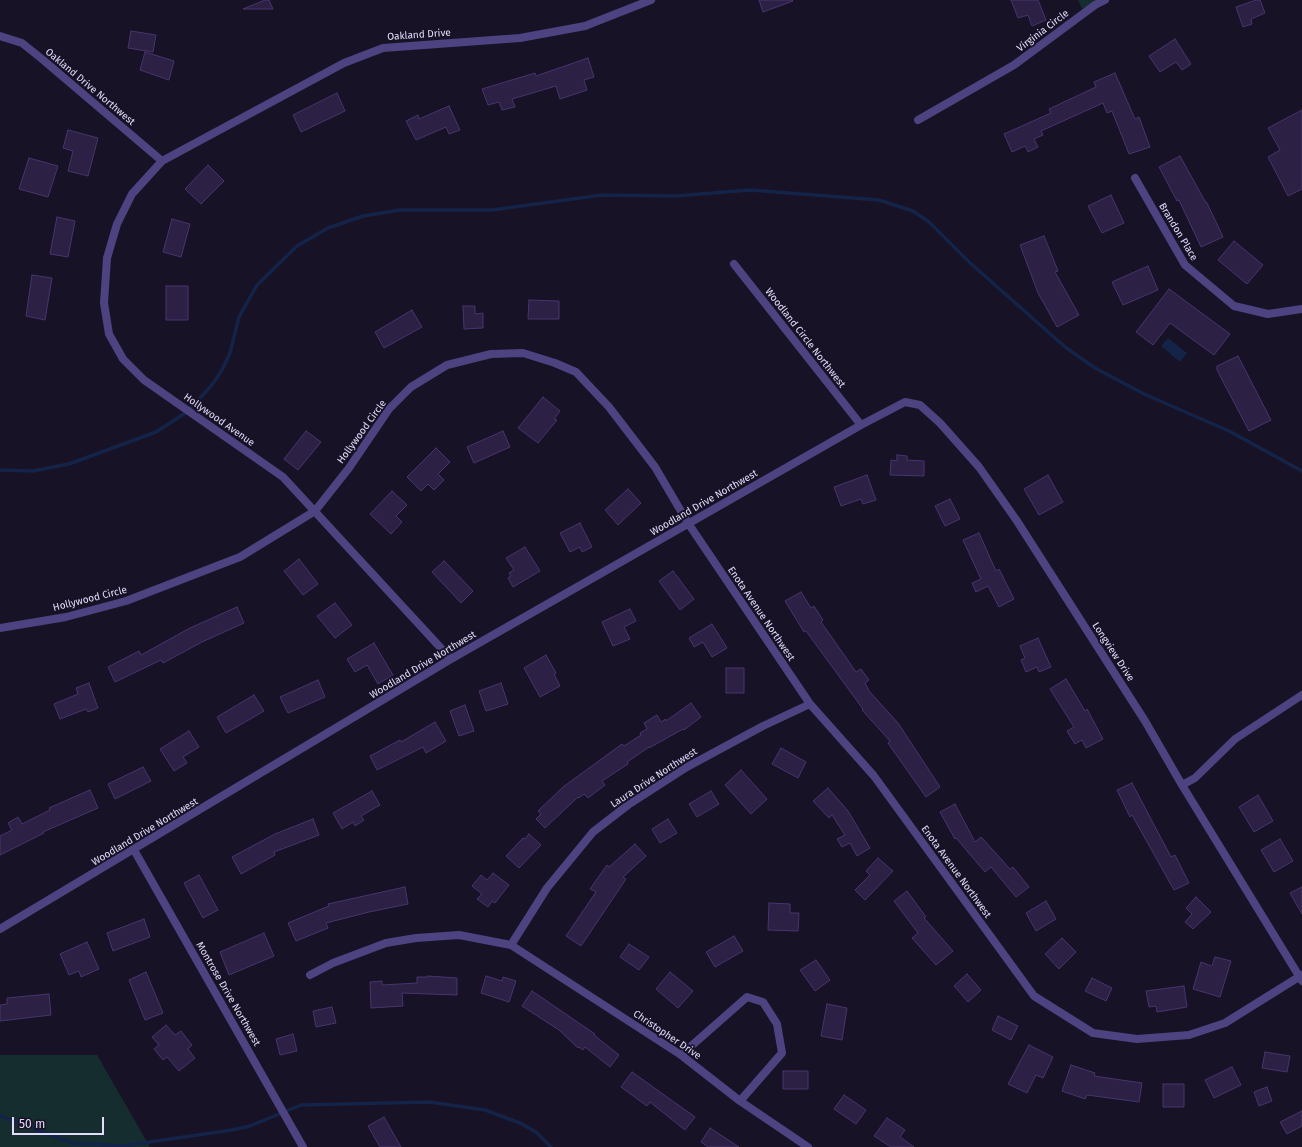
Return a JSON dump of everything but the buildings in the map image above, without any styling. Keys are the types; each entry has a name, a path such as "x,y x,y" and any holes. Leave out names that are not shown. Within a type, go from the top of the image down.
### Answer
{"street":[{"name":"Oakland Drive","path":"162,161 344,63 383,48 520,38 585,26 651,0"},
{"name":"Virginia Circle","path":"918,120 1014,65 1093,2 1105,0"},
{"name":"Oakland Drive Northwest","path":"0,36 22,43 162,161"},
{"name":"Hollywood Avenue","path":"162,161 132,194 117,224 107,258 104,303 110,334 123,359 144,380 284,477 452,659"},
{"name":"Brandon Place","path":"1135,178 1185,266 1234,306 1268,314 1302,309"},
{"name":"Woodland Circle Northwest","path":"734,264 861,425"},
{"name":"Hollywood Circle","path":"0,628 66,616 126,601 240,557 315,511 349,468 389,409 412,387 447,365 492,354 523,353 555,362 576,372 609,407 655,467 688,523"},
{"name":"Longview Drive","path":"861,425 905,402 920,405 940,423 979,467 1017,521 1145,721 1182,785 1301,978"},
{"name":"Woodland Drive Northwest","path":"0,929 452,659 861,425"},
{"name":"Enota Avenue Northwest","path":"688,523 810,704 874,776 1034,996 1093,1033 1137,1039 1189,1035 1225,1023 1301,978"},
{"path":"1182,785 1195,778 1235,739 1302,695"},
{"name":"Laura Drive Northwest","path":"511,945 547,888 594,832 628,805 687,767 763,726 810,704"},
{"name":"Montrose Drive Northwest","path":"134,850 303,1147"},
{"path":"310,975 333,963 386,943 416,938 459,935 511,945"},
{"name":"Christopher Drive","path":"511,945 681,1055 740,1101 808,1147"},
{"path":"681,1055 747,997 763,1002 777,1024 782,1053 740,1101"}],"green space":[{"path":"1078,0 1102,0 1082,9"},
{"path":"0,1055 97,1055 150,1147 0,1147"}],"water":[{"path":"1168,338 1187,353 1180,362 1161,346"}],"waterway":[{"path":"0,470 33,471 69,464 156,432 187,412 212,385 222,370 230,353 239,317 257,285 297,246 328,228 363,216 400,210 492,210 602,195 676,196 750,190 879,200 913,211 929,222 968,261 1065,347 1095,368 1144,394 1229,431 1302,471"},
{"path":"0,1116 72,1143 122,1146 250,1126 301,1105 430,1102 485,1110 520,1123 536,1132 551,1147"}]}
